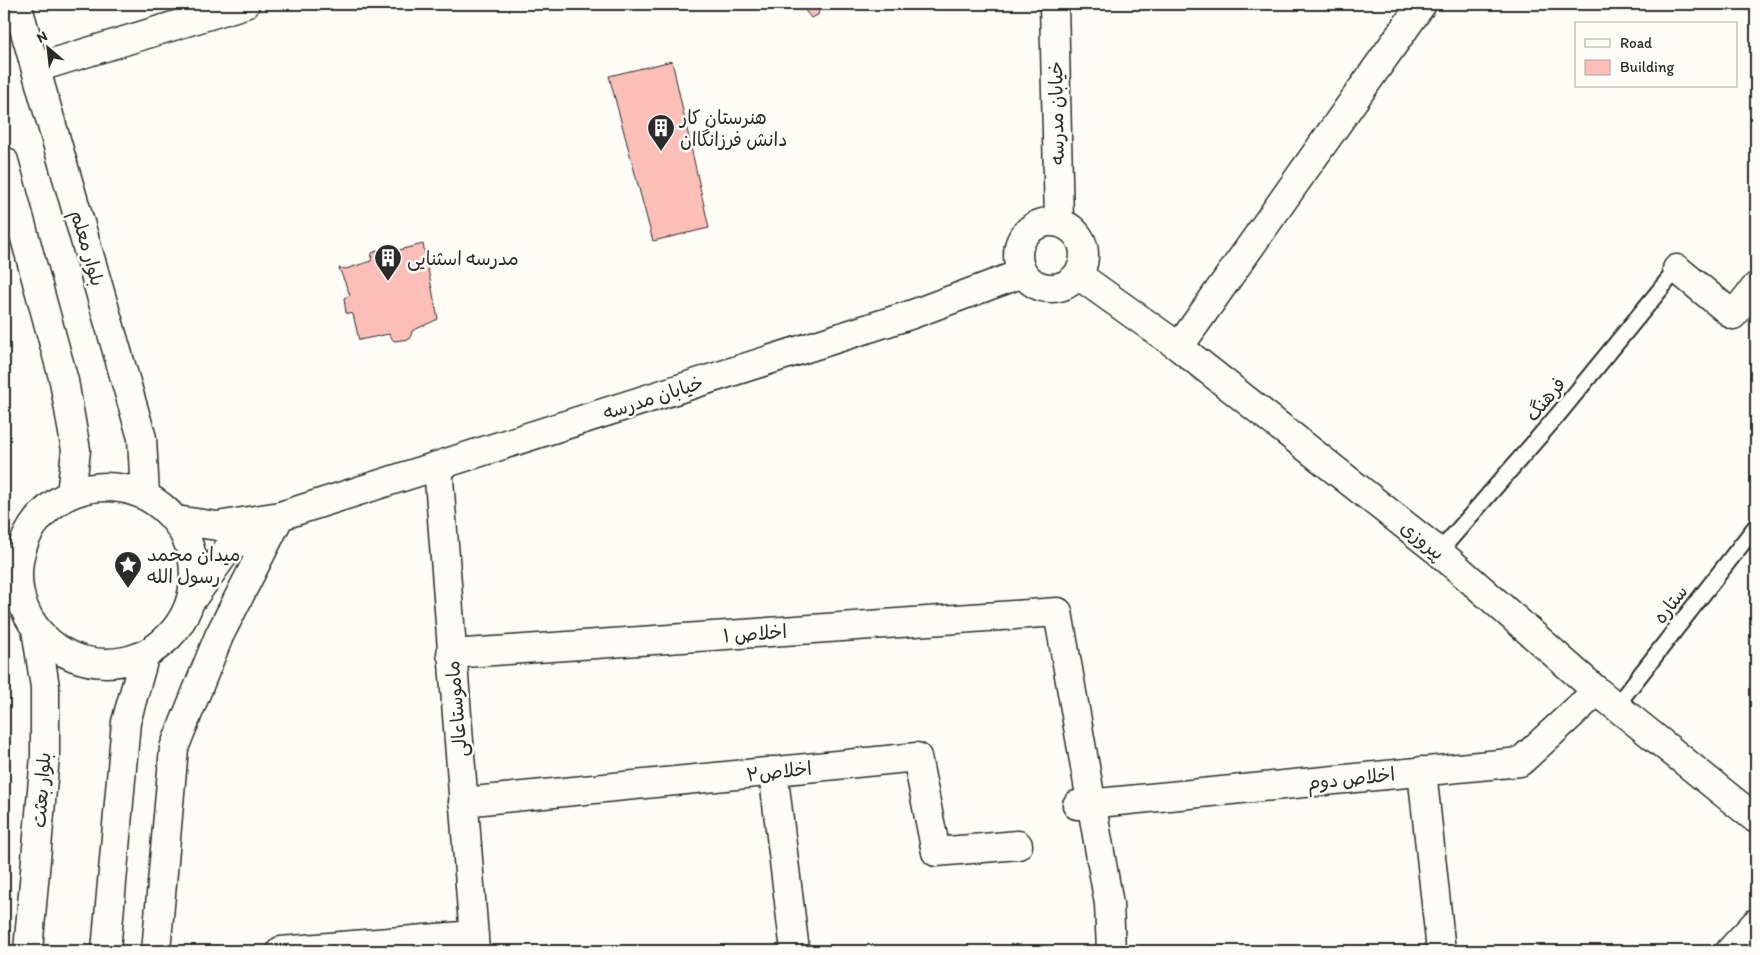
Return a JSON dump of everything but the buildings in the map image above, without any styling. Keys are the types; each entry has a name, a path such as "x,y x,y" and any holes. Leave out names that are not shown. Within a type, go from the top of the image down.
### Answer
{"street":[{"name":"بلوار معلم","path":"18,4 142,438 145,495"},
{"path":"36,68 245,4"},
{"name":"خیابان مدرسه","path":"1054,4 1059,222"},
{"path":"1179,347 1422,4"},
{"path":"4,161 64,381 76,450 71,494"},
{"path":"1047,221 1059,222 1069,226 1083,244 1085,254 1083,265 1078,275 1070,283 1061,287 1039,287 1023,273 1018,263 1020,241 1036,225 1047,221"},
{"path":"1676,269 1733,315 1756,287"},
{"name":"خیابان مدرسه","path":"280,516 910,315 1023,273"},
{"name":"پیروزی","path":"1078,275 1179,347 1440,552 1607,699 1756,819"},
{"name":"ماموستاعالی","path":"438,466 474,943"},
{"path":"191,600 194,572 190,545 176,520 162,506 145,495 121,488 95,487 71,494 48,509 30,529 11,580 36,629 58,649 86,661 116,663 145,654 165,640 181,622 191,600 228,549 280,516"},
{"path":"176,520 217,526 280,516"},
{"path":"156,951 174,748 220,636 280,516"},
{"name":"اخلاص ۱","path":"451,654 1058,612 1084,804"},
{"name":"بلوار بعثت","path":"28,951 44,756 45,687 36,629"},
{"path":"106,951 126,722 145,654"},
{"name":"اخلاص دوم","path":"1084,804 1520,762 1607,699"},
{"name":"اخلاص۲","path":"463,802 917,757 936,852 1018,845"},
{"path":"773,771 795,951"},
{"path":"1422,771 1441,951"},
{"path":"1084,804 1109,904 1111,951"},
{"path":"1730,951 1756,923"},
{"path":"281,951 474,943"}],"lane":[{"name":"فرهنگ","path":"1440,552 1557,416 1676,269"},
{"name":"ستاره","path":"1607,699 1756,526"}],"place":[{"name":"هنرستان کار دانش فرزانگاان","path":"661,152"},
{"name":"مدرسه اسثنایی","path":"388,282"},
{"name":"میدان محمد رسول الله","path":"128,589"}]}
